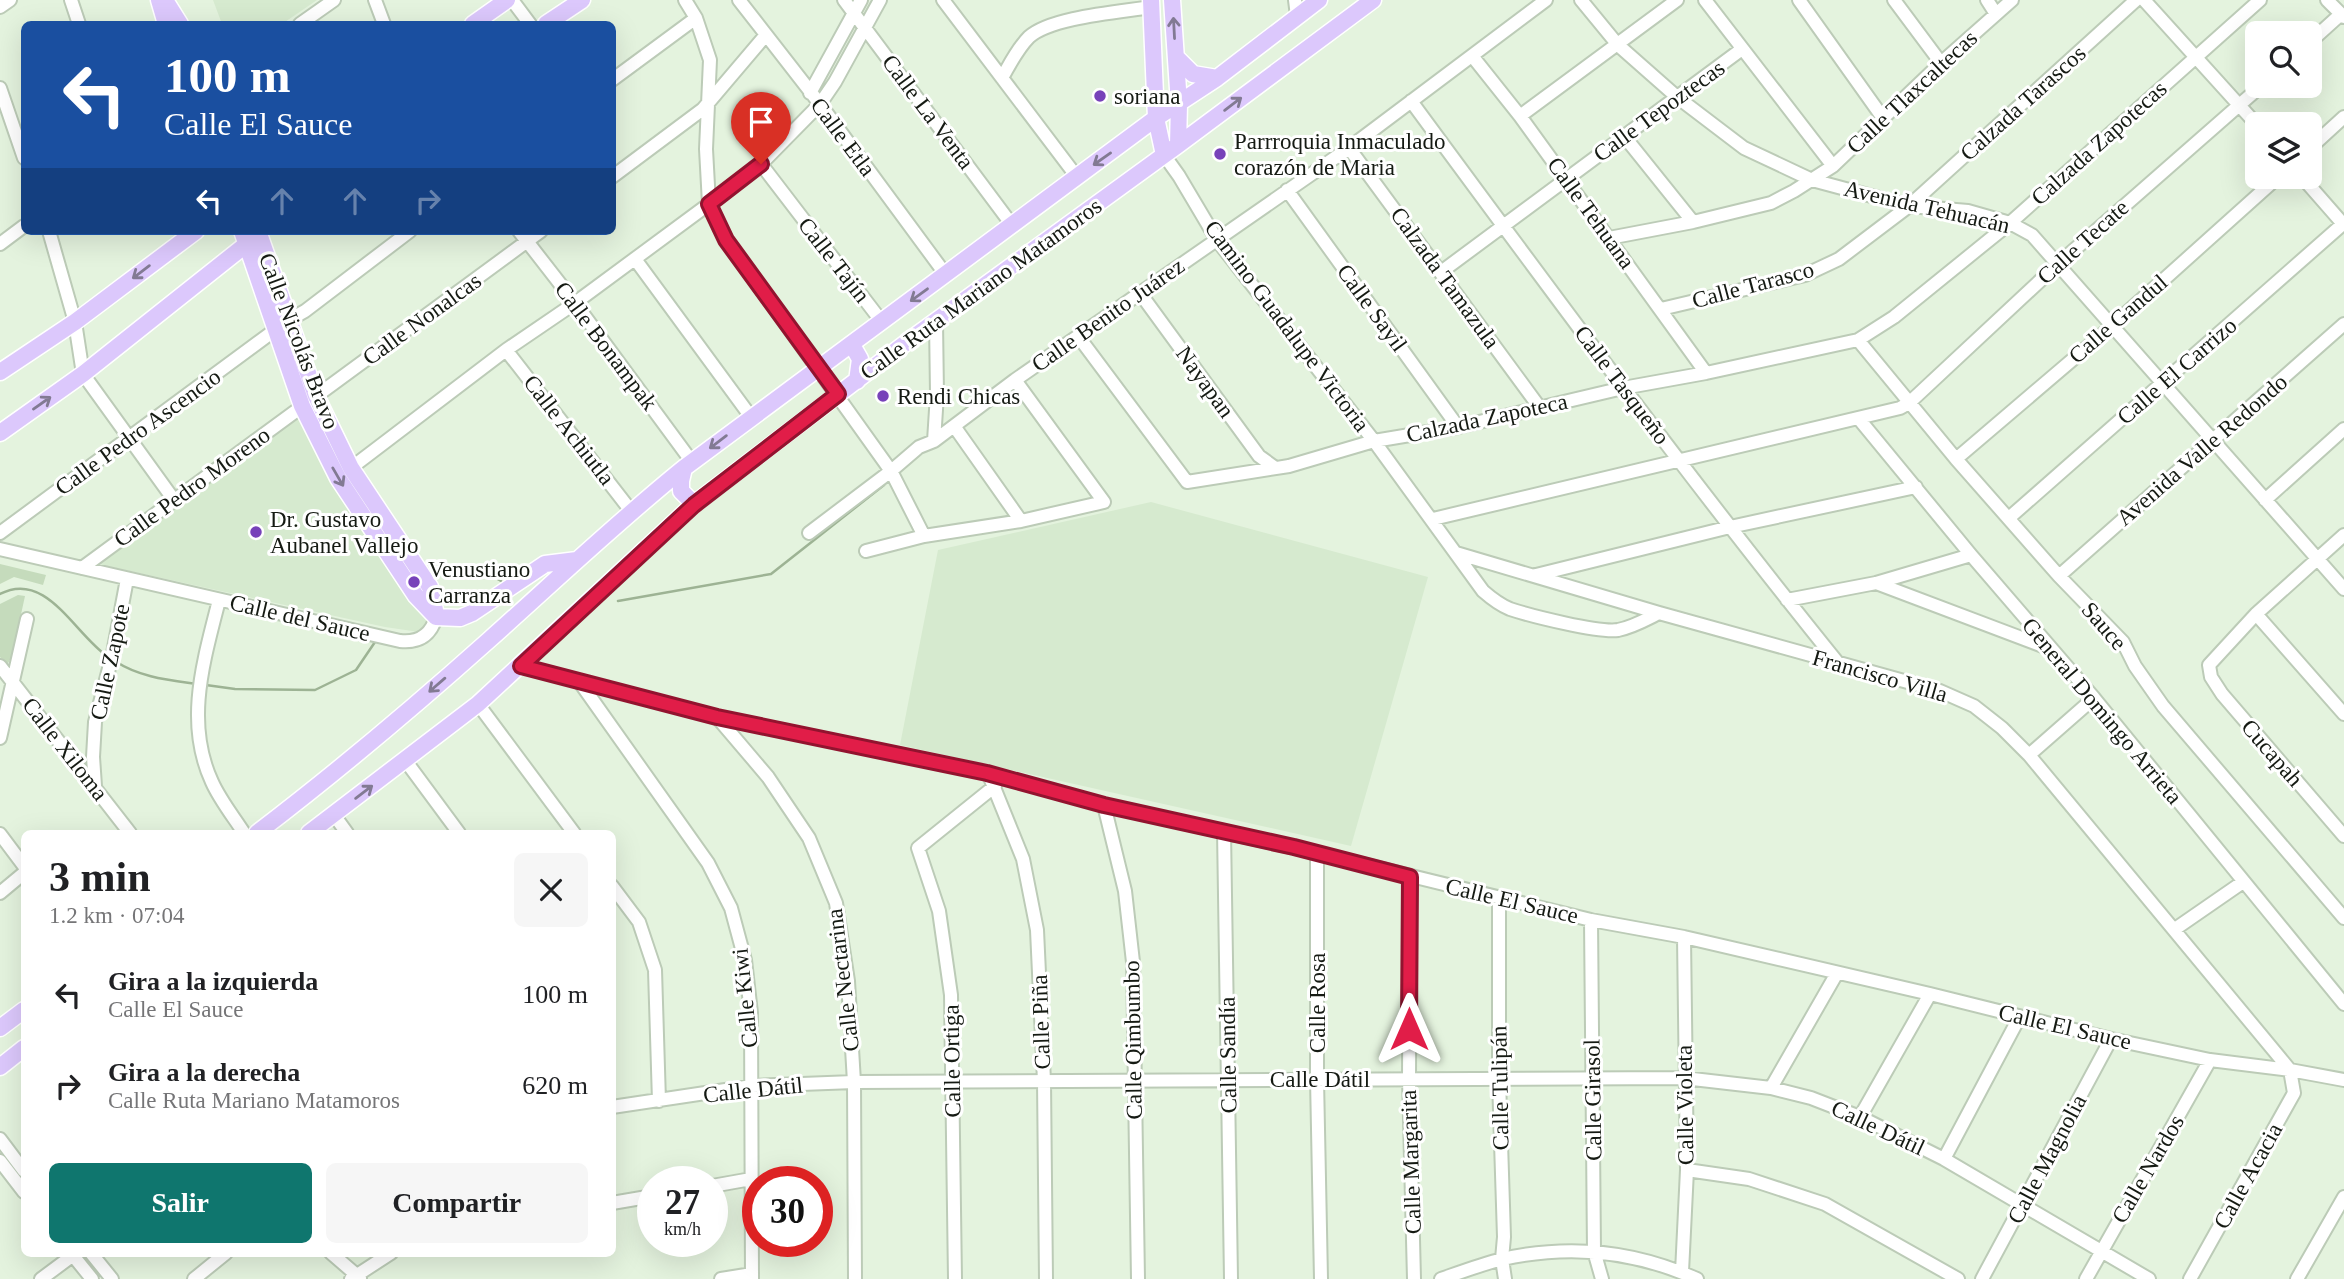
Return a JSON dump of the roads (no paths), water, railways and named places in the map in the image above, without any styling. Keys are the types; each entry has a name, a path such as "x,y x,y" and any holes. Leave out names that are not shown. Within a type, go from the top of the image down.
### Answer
{"main road":[{"path":"159,0 165,21"},
{"path":"165,0 178,21"},
{"path":"482,21 509,0"},
{"name":"Camino Guadalupe Victoria","path":"1172,0 1179,104 1178,145"},
{"name":"Calle Ruta Mariano Matamoros","path":"261,830 334,774 489,640 631,511 688,465 1156,118 1217,78 1296,8 1318,0"},
{"name":"Calle Ruta Mariano Matamoros","path":"313,830 478,704 694,505 838,394 1373,0"},
{"path":"550,21 579,1"},
{"name":"Camino Guadalupe Victoria","path":"1151,3 1156,118 1164,155"},
{"path":"1176,57 1193,74 1217,78"},
{"path":"0,372 75,322 191,235"},
{"path":"0,433 83,374 253,235"},
{"name":"Calle Nicolás Bravo","path":"254,235 282,325 302,406 338,478 416,596 436,617"},
{"name":"Calle Nicolás Bravo","path":"282,325 351,468 430,587 436,617"},
{"path":"852,345 860,359 857,381"},
{"path":"688,465 681,481 681,491 694,505"},
{"path":"436,617 460,618 472,613 545,564 577,560"},
{"path":"0,1028 21,1012"},
{"path":"0,1067 21,1050"}],"street":[{"path":"0,7 10,0"},
{"path":"71,0 78,21"},
{"path":"304,21 334,0"},
{"path":"375,0 383,21"},
{"path":"509,0 527,21"},
{"path":"685,0 696,18 710,60 706,149 709,204 726,240 891,471 925,536"},
{"name":"Calle Etla","path":"739,0 820,104 946,275"},
{"name":"Calle La Venta","path":"844,0 1012,225"},
{"path":"810,93 862,0"},
{"path":"351,468 506,350 575,303 761,164 820,104 880,0"},
{"name":"Calle Benito Juárez","path":"809,533 919,447 934,441 1015,380 1349,148 1546,0"},
{"name":"Avenida Tehuacán","path":"1581,0 1618,45 1677,97 1744,148 1812,180 1909,206 1968,211 2010,223 2032,235 2344,589"},
{"path":"1520,116 1678,0"},
{"path":"1705,0 1833,166"},
{"path":"1799,0 1883,118"},
{"path":"1894,0 1941,63"},
{"path":"1987,0 1996,14"},
{"name":"Calle Tlaxcaltecas","path":"1609,238 1771,203 1812,180 1833,166 2012,0"},
{"name":"Calzada Tarascos","path":"1909,206 2136,0"},
{"path":"2144,0 2245,112"},
{"name":"Calzada Zapotecas","path":"1623,388 1858,340 1894,317 2010,223 2260,0"},
{"path":"2322,32 2343,15 2327,0"},
{"path":"949,2 1077,177"},
{"path":"1002,78 1017,52 1029,37 1041,28 1151,3"},
{"path":"616,77 696,18"},
{"path":"616,174 707,105 765,36"},
{"name":"Calle Tepoztecas","path":"1441,272 1742,50"},
{"name":"Calle Tehuana","path":"1473,57 1520,116 1706,373"},
{"path":"0,88 21,149"},
{"name":"Calle Tecate","path":"1909,403 2058,264 2247,98"},
{"name":"Calle Tasqueño","path":"1412,101 1623,388 1839,664"},
{"path":"2322,137 2344,117"},
{"path":"1624,136 1693,222"},
{"name":"Camino Guadalupe Victoria","path":"1178,145 1179,176"},
{"name":"Calzada Tamazula","path":"1349,148 1540,408"},
{"name":"Camino Guadalupe Victoria","path":"1164,155 1216,240 1374,441"},
{"name":"Calle Tajín","path":"761,164 882,322"},
{"name":"Calle Gandul","path":"1956,458 2112,326 2265,189"},
{"path":"2313,189 2344,224"},
{"name":"Calle Sayil","path":"1287,190 1458,426"},
{"name":"Calle Tarasco","path":"1661,309 1805,275 1839,259 1909,206"},
{"name":"Calle El Carrizo","path":"2010,517 2344,224"},
{"path":"0,244 21,228"},
{"path":"50,235 75,322 83,374 174,500"},
{"name":"Calle Pedro Ascencio","path":"0,533 405,235"},
{"name":"Calle Bonampak","path":"523,236 575,303 688,465"},
{"name":"Calle Nonalcas","path":"302,406 523,236"},
{"path":"635,258 751,417"},
{"name":"Nayapan","path":"1140,293 1259,456 1274,467"},
{"path":"934,441 937,394 936,322"},
{"name":"Avenida Valle Redondo","path":"2059,576 2344,324"},
{"name":"Calzada Zapoteca","path":"1078,336 1187,482 1289,466 1374,441 1458,426 1623,388"},
{"name":"Sauce","path":"1858,340 2059,576 2123,642 2135,666 2162,706 2344,918"},
{"name":"Calle Achiutla","path":"506,350 631,511"},
{"path":"866,551 925,536 1021,521 1104,502 1015,380"},
{"path":"1433,519 1678,459 1859,419 1909,403"},
{"name":"Calle Pedro Moreno","path":"82,568 302,406"},
{"name":"General Domingo Arrieta","path":"1859,419 2094,698 2344,1004"},
{"path":"954,426 1021,521"},
{"path":"2265,500 2344,429"},
{"path":"1374,441 1483,591 1496,602 1510,609 1599,631 1630,627 1659,613"},
{"path":"1536,575 1730,527 1916,486"},
{"path":"2344,535 2256,614 2344,714"},
{"name":"Calle del Sauce","path":"0,549 412,642 424,637 433,628 436,617"},
{"name":"Francisco Villa","path":"1457,553 1659,613 1940,691 1974,706 2002,728 2029,755 2290,1070"},
{"path":"1787,600 1876,583 1971,555"},
{"name":"Calle Zapote","path":"95,786 95,722 113,653 127,579"},
{"path":"1876,583 2052,650"},
{"path":"219,600 201,675 197,707 201,743 212,781 242,830"},
{"name":"Cucapah","path":"2256,614 2209,665 2211,677 2222,694 2344,836"},
{"path":"0,738 27,619"},
{"name":"Calle Xiloma","path":"0,666 128,830"},
{"name":"Calle El Sauce","path":"521,666 717,717 987,773 1104,805 1591,919 1684,937 1930,994 2111,1039 2210,1060 2344,1080"},
{"name":"Calle Kiwi","path":"579,681 708,863 730,908 745,960 750,999 751,1166"},
{"path":"2029,755 2094,698"},
{"path":"478,704 572,830"},
{"name":"Calle Nectarina","path":"717,717 768,777 809,838 836,903 848,981 854,1082 855,1279"},
{"path":"405,760 457,830"},
{"name":"Calle Piña","path":"987,773 995,786 1023,859 1037,930 1044,1082 1046,1279"},
{"name":"Calle Ortiga","path":"955,1279 951,995 939,911 918,848 995,786"},
{"name":"Calle Qimbumbo","path":"1104,805 1125,891 1133,962 1138,1279"},
{"path":"334,815 345,830"},
{"name":"Calle Sandía","path":"1224,831 1231,1279"},
{"path":"0,834 21,862"},
{"name":"Calle Rosa","path":"1317,853 1317,1079 1321,1279"},
{"path":"0,893 21,876"},
{"name":"Calle Margarita","path":"1410,877 1409,1079 1414,1279"},
{"path":"2175,929 2243,882"},
{"path":"616,891 639,922 655,970 659,1101"},
{"name":"Calle Tulipán","path":"1499,897 1499,1079 1504,1237 1502,1259 1505,1279"},
{"name":"Calle Girasol","path":"1591,919 1594,1251 1602,1279"},
{"name":"Calle Violeta","path":"1682,1272 1687,1170 1684,937"},
{"path":"1772,1088 1837,973"},
{"path":"1860,1117 1930,994"},
{"path":"1944,1159 2019,1018"},
{"name":"Calle Magnolia","path":"1982,1279 2111,1039"},
{"name":"Calle Nardos","path":"2086,1279 2210,1060"},
{"name":"Calle Acacia","path":"2190,1279 2294,1093 2290,1070"},
{"name":"Calle Dátil","path":"616,1106 752,1086 854,1082 1684,1078 1772,1088 1811,1098 1860,1117 1944,1159 2149,1279"},
{"path":"0,1139 21,1167"},
{"path":"0,1161 21,1184"},
{"path":"1687,1170 1749,1179 1825,1204 1958,1279"},
{"path":"2297,1279 2344,1197"},
{"path":"616,1202 637,1199"},
{"path":"1441,1279 1502,1259 1547,1251 1594,1251 1649,1260 1697,1279"},
{"path":"41,1279 69,1257"},
{"path":"75,1257 92,1279"},
{"path":"94,1257 111,1279"},
{"path":"194,1279 221,1257"},
{"path":"335,1257 355,1278 385,1257"},
{"name":"Calle Kiwi","path":"752,1257 752,1277"},
{"path":"721,1279 752,1277"}],"waterway":[{"path":"618,601 771,574 884,485"},
{"path":"452,575 484,571 501,581"},
{"path":"0,594 16,589 31,590 45,597 107,656"},
{"path":"206,685 235,689 315,690 356,670 375,642"},
{"path":"115,661 144,674 196,684"}],"place":[{"name":"soriana","path":"1100,96"},
{"name":"Parrroquia Inmaculado corazón de Maria","path":"1220,154"},
{"name":"Rendi Chicas","path":"883,396"},
{"name":"Dr. Gustavo Aubanel Vallejo","path":"256,532"},
{"name":"Venustiano Carranza","path":"414,582"}]}
